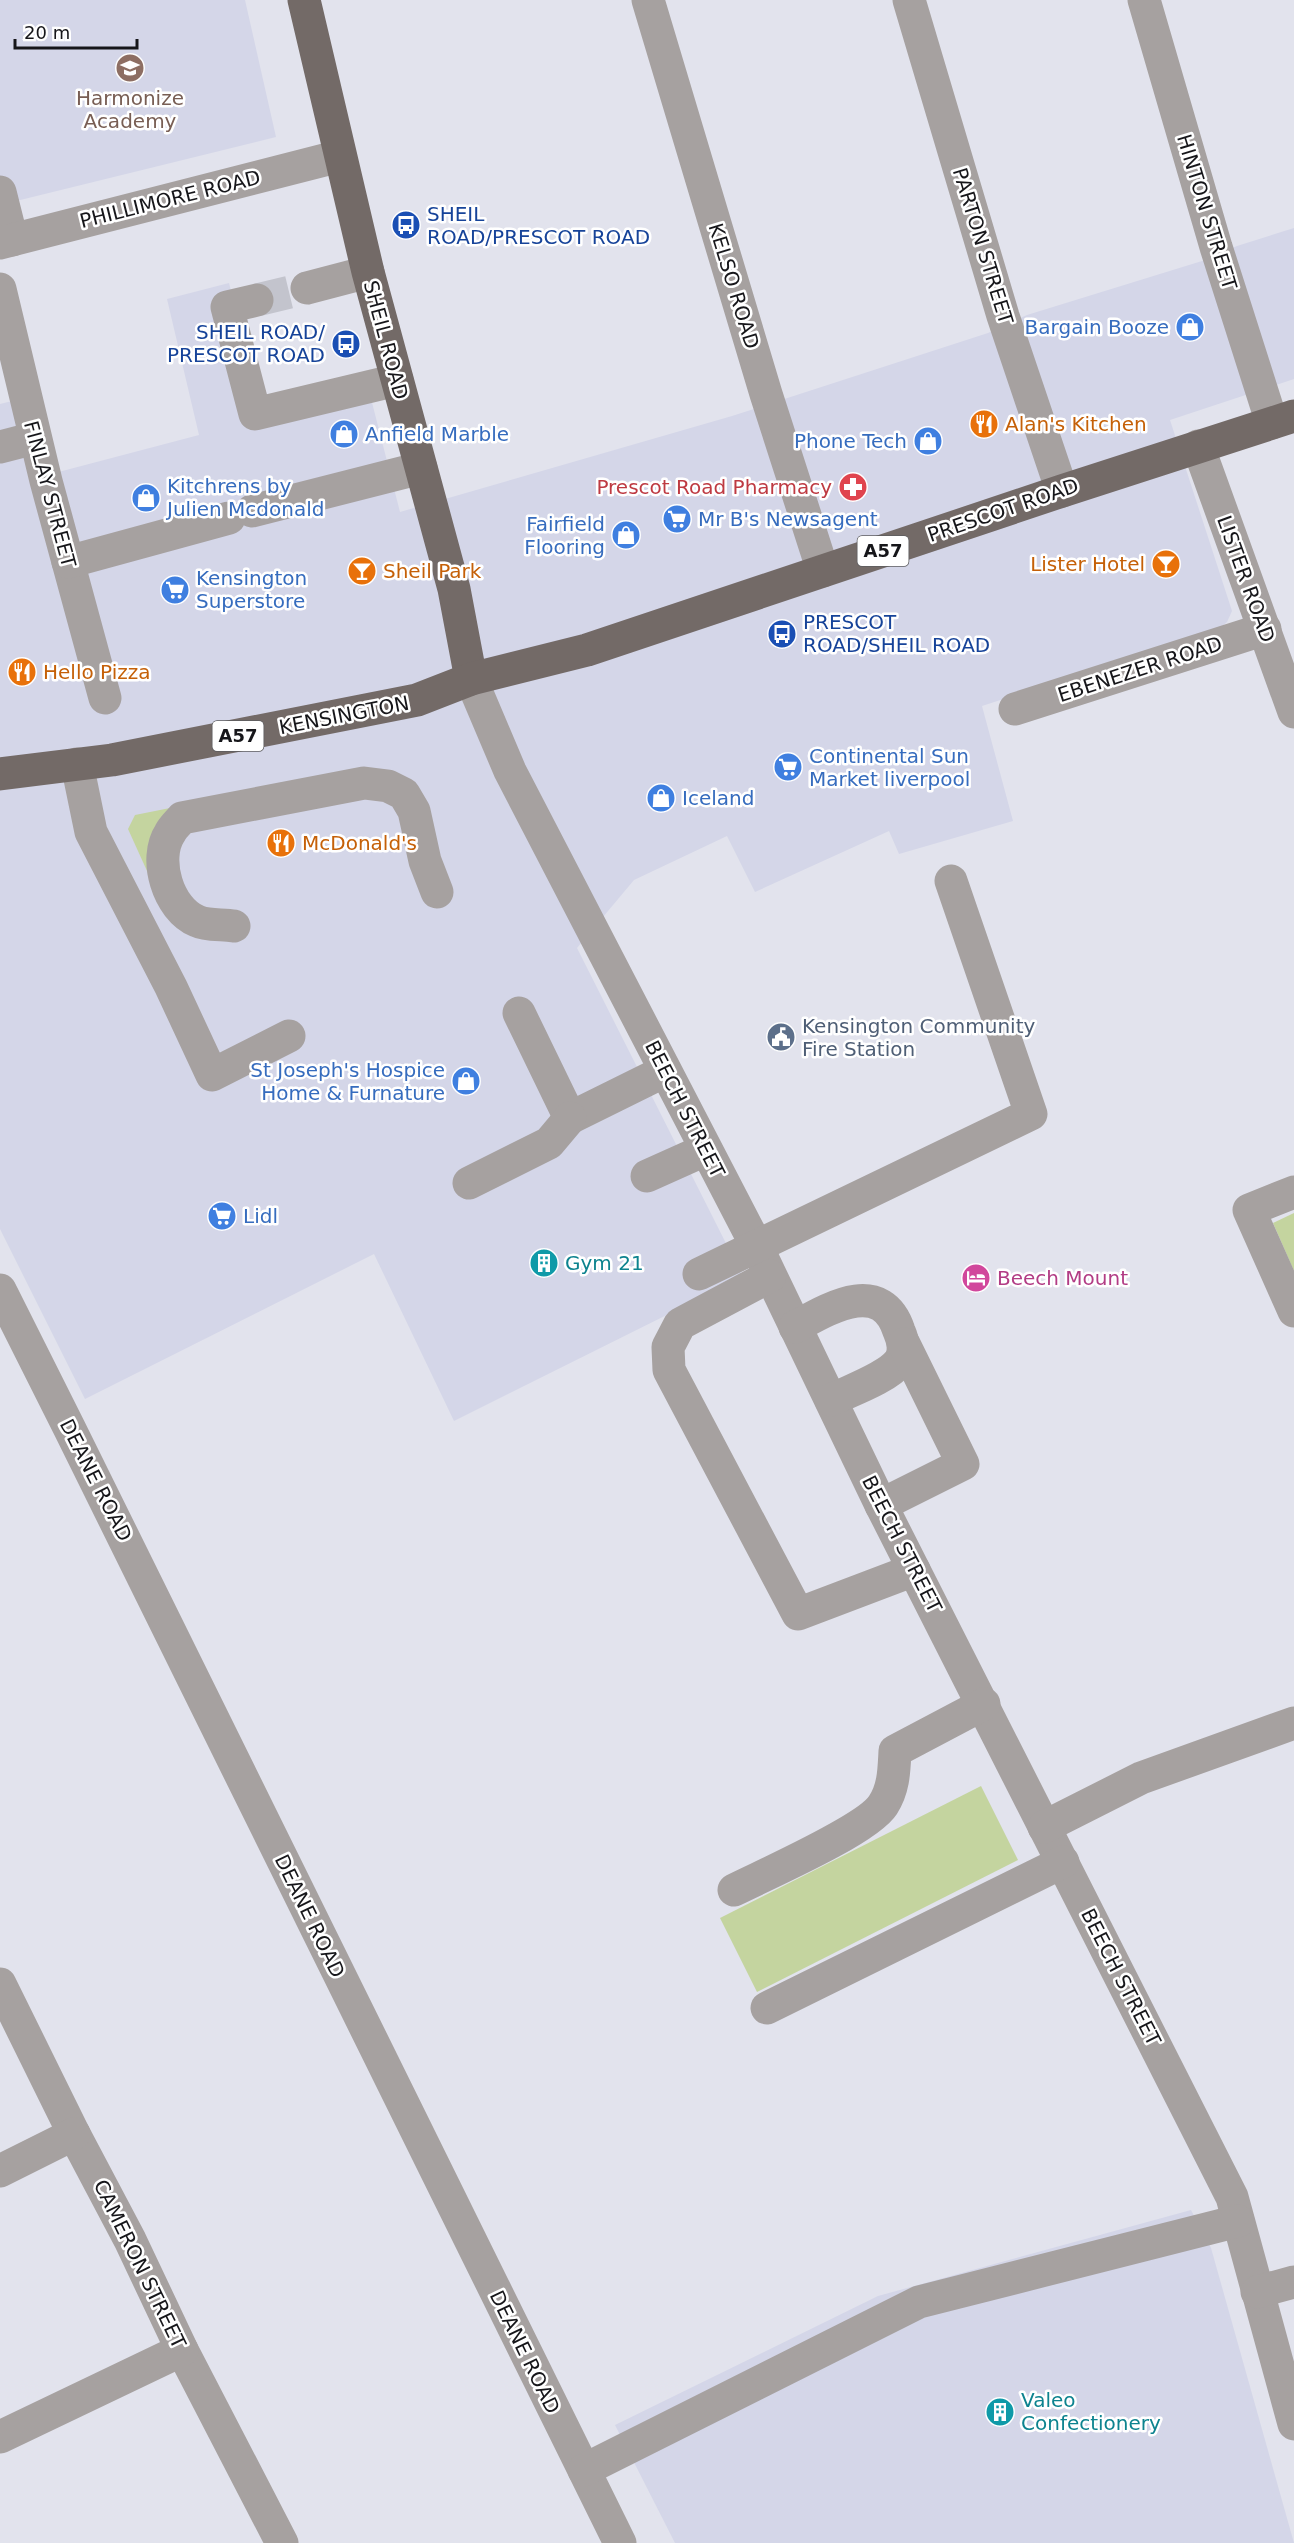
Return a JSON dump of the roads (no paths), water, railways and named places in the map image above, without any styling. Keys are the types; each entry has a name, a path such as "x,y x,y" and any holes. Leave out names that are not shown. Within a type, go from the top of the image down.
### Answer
{"main road":[{"name":"SHEIL ROAD","path":"304,0 368,272 454,589 471,679"},
{"name":"PRESCOT ROAD","path":"471,679 586,650 1062,490 1283,420"},
{"name":"KENSINGTON","path":"0,774 77,764 383,708 417,700 471,679"}],"street":[{"name":"KELSO ROAD","path":"648,0 766,394 823,571"},
{"name":"PARTON STREET","path":"909,0 1004,316 1062,490"},
{"name":"HINTON STREET","path":"1144,0 1216,247 1256,369 1283,420"},
{"name":"PHILLIMORE ROAD","path":"6,242 340,156"},
{"path":"0,192 6,242"},
{"path":"307,288 368,272"},
{"name":"FINLAY STREET","path":"0,289 35,438 105,698"},
{"path":"257,300 227,307 255,414 397,380"},
{"path":"0,447 35,438"},
{"name":"LISTER ROAD","path":"1198,446 1294,712"},
{"path":"68,562 421,468"},
{"name":"EBENEZER ROAD","path":"1015,710 1265,629"},
{"name":"BEECH STREET","path":"471,679 510,771 757,1247 881,1505 984,1704 1232,2197 1294,2424"},
{"path":"77,764 91,832 171,987 212,1075 289,1036"},
{"path":"234,926 198,922 182,912 170,898 164,872 165,852 169,834 182,818 364,783 388,786 404,794 414,812 425,861 437,892"},
{"path":"699,1274 1031,1114 951,881"},
{"path":"519,1013 570,1118"},
{"path":"469,1183 549,1143 570,1118 665,1071"},
{"path":"647,1176 705,1150"},
{"path":"1294,1192 1250,1210 1294,1311"},
{"path":"770,1276 680,1324 668,1347 669,1370 798,1614 914,1570"},
{"name":"DEANE ROAD","path":"0,1290 137,1561 389,2079 620,2543"},
{"path":"795,1326 834,1306 859,1299 882,1305 896,1321 904,1344 963,1464 881,1505"},
{"path":"831,1400 886,1373 900,1361 904,1344"},
{"path":"734,1890 861,1826 882,1807 891,1790 895,1751 984,1704"},
{"path":"1044,1827 1141,1778 1294,1723"},
{"path":"767,2008 1063,1862"},
{"name":"CAMERON STREET","path":"0,1984 74,2134 130,2240 182,2350 282,2543"},
{"path":"0,2171 74,2134"},
{"path":"584,2470 919,2302 1238,2221"},
{"path":"1257,2292 1294,2282"},
{"path":"0,2437 182,2350"}],"tunnel":[{"path":"257,300 307,288"}],"place":[{"name":"Harmonize Academy","path":"130,68"},
{"name":"SHEIL ROAD/PRESCOT ROAD","path":"406,225"},
{"name":"Bargain Booze","path":"1190,327"},
{"name":"SHEIL ROAD/ PRESCOT ROAD","path":"346,344"},
{"name":"Alan's Kitchen","path":"984,424"},
{"name":"Anfield Marble","path":"344,434"},
{"name":"Phone Tech","path":"928,441"},
{"name":"Prescot Road Pharmacy","path":"853,487"},
{"name":"Kitchrens by Julien Mcdonald","path":"146,498"},
{"name":"Mr B's Newsagent","path":"677,519"},
{"name":"Fairfield Flooring","path":"626,535"},
{"name":"Lister Hotel","path":"1166,564"},
{"name":"Sheil Park","path":"362,571"},
{"name":"Kensington Superstore","path":"175,590"},
{"name":"PRESCOT ROAD/SHEIL ROAD","path":"782,634"},
{"name":"Hello Pizza","path":"22,672"},
{"name":"Continental Sun Market liverpool","path":"788,767"},
{"name":"Iceland","path":"661,798"},
{"name":"McDonald's","path":"281,843"},
{"name":"Kensington Community Fire Station","path":"781,1037"},
{"name":"St Joseph's Hospice Home & Furnature","path":"466,1081"},
{"name":"Lidl","path":"222,1216"},
{"name":"Gym 21","path":"544,1263"},
{"name":"Beech Mount","path":"976,1278"},
{"name":"Valeo Confectionery","path":"1000,2412"}]}
